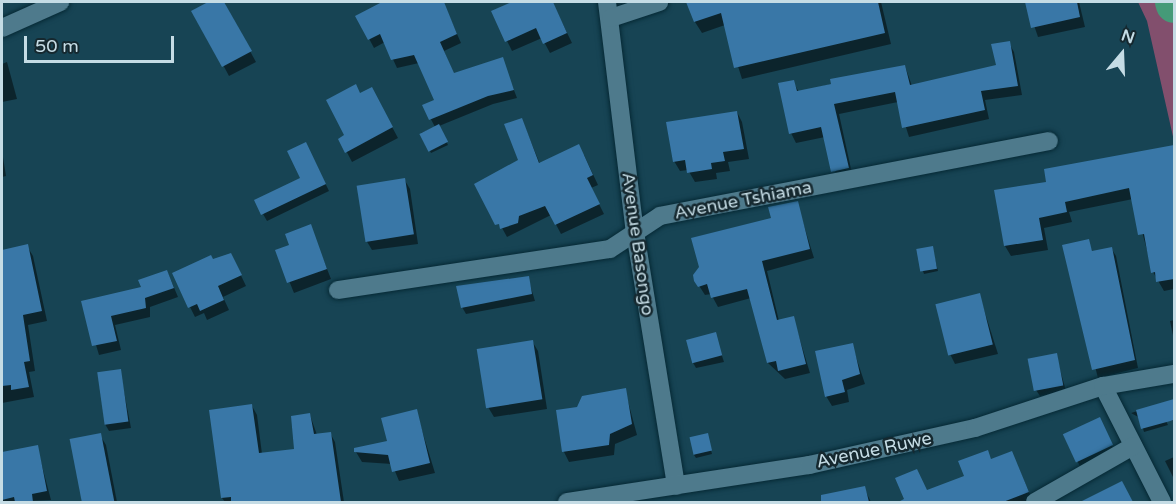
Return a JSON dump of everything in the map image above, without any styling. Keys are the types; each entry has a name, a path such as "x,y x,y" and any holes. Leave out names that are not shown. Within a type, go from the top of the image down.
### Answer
{"street":[{"path":"2,28 60,2"},
{"path":"609,10 659,2"},
{"name":"Avenue Basongo","path":"609,10 634,232 676,486"},
{"name":"Avenue Tshiama","path":"338,290 610,249 660,216 1049,141"},
{"name":"Avenue Ruwe","path":"567,502 809,465 975,428 1103,386 1174,374"},
{"path":"1103,386 1162,502"},
{"path":"1035,502 1133,446"}],"shaded area":[{"path":"1138,2 1174,2 1174,141 1147,21"}],"building":[{"path":"208,2 224,2 252,51 222,67 191,11"},
{"path":"382,2 444,2 457,34 440,42 454,73 503,57 514,90 488,96 429,120 422,105 434,100 414,55 391,60 380,34 368,40 355,16"},
{"path":"512,2 553,2 567,33 543,44 536,28 505,42 491,11"},
{"path":"686,2 878,2 885,33 734,68 721,13 694,22"},
{"path":"1025,2 1077,2 1080,17 1031,28"},
{"path":"1010,41 1018,86 981,91 985,110 902,128 895,92 834,104 849,168 831,172 821,127 789,134 778,83 794,80 797,91 831,84 830,79 905,65 910,85 996,65 991,44"},
{"path":"356,84 360,93 372,87 393,127 345,153 338,139 344,135 326,100"},
{"path":"737,111 744,149 723,152 725,161 711,163 712,169 687,173 685,160 673,162 666,122"},
{"path":"522,118 539,163 579,144 593,175 587,178 600,204 555,225 545,206 519,216 518,223 500,229 499,224 495,225 474,184 518,160 504,124"},
{"path":"439,124 448,142 428,152 419,134"},
{"path":"306,142 326,184 261,215 254,200 300,178 287,151"},
{"path":"1174,145 1174,279 1156,282 1155,272 1151,273 1144,234 1138,235 1129,188 1065,202 1067,212 1039,218 1043,240 1004,246 994,190 1046,182 1044,169"},
{"path":"405,178 414,234 366,242 357,186"},
{"path":"798,201 810,249 762,261 777,320 794,316 806,364 778,371 776,361 767,363 747,289 711,298 707,284 698,287 694,281 693,275 699,267 691,238 771,218 768,207"},
{"path":"311,224 327,269 287,283 275,250 289,245 285,234"},
{"path":"1089,239 1092,251 1112,247 1135,360 1092,370 1062,245"},
{"path":"28,244 42,311 23,315 30,361 24,362 29,387 11,390 11,385 2,386 2,250"},
{"path":"933,246 937,269 920,272 916,249"},
{"path":"231,253 242,275 218,286 224,300 200,311 197,304 188,308 172,273 211,255 213,259"},
{"path":"167,270 174,288 145,298 146,308 111,316 117,341 92,346 81,301 141,287 138,280"},
{"path":"529,276 532,294 461,308 456,286"},
{"path":"980,293 993,344 948,356 935,304"},
{"path":"716,332 722,355 692,363 686,340"},
{"path":"533,340 542,399 486,408 477,349"},
{"path":"853,343 860,374 842,380 845,392 825,397 815,351"},
{"path":"1057,353 1063,385 1034,391 1028,359"},
{"path":"121,369 128,421 105,425 97,372"},
{"path":"626,388 632,424 610,434 609,445 562,452 556,410 577,407 582,396"},
{"path":"1174,399 1174,420 1141,429 1136,410"},
{"path":"252,404 259,453 294,449 291,416 310,413 314,434 331,432 341,502 231,502 231,497 221,498 209,410"},
{"path":"417,409 430,463 392,472 388,455 354,452 354,448 387,441 381,418"},
{"path":"1100,417 1113,445 1076,462 1063,434"},
{"path":"101,433 114,502 82,502 70,439"},
{"path":"708,433 712,451 694,455 689,437"},
{"path":"38,445 47,491 32,494 33,502 15,502 14,497 2,500 2,452"},
{"path":"988,450 991,459 1012,451 1029,492 1003,502 898,502 904,499 895,478 917,469 927,490 964,476 958,461"},
{"path":"1122,481 1133,502 1080,502"},
{"path":"865,486 869,502 821,502 821,495"}]}
